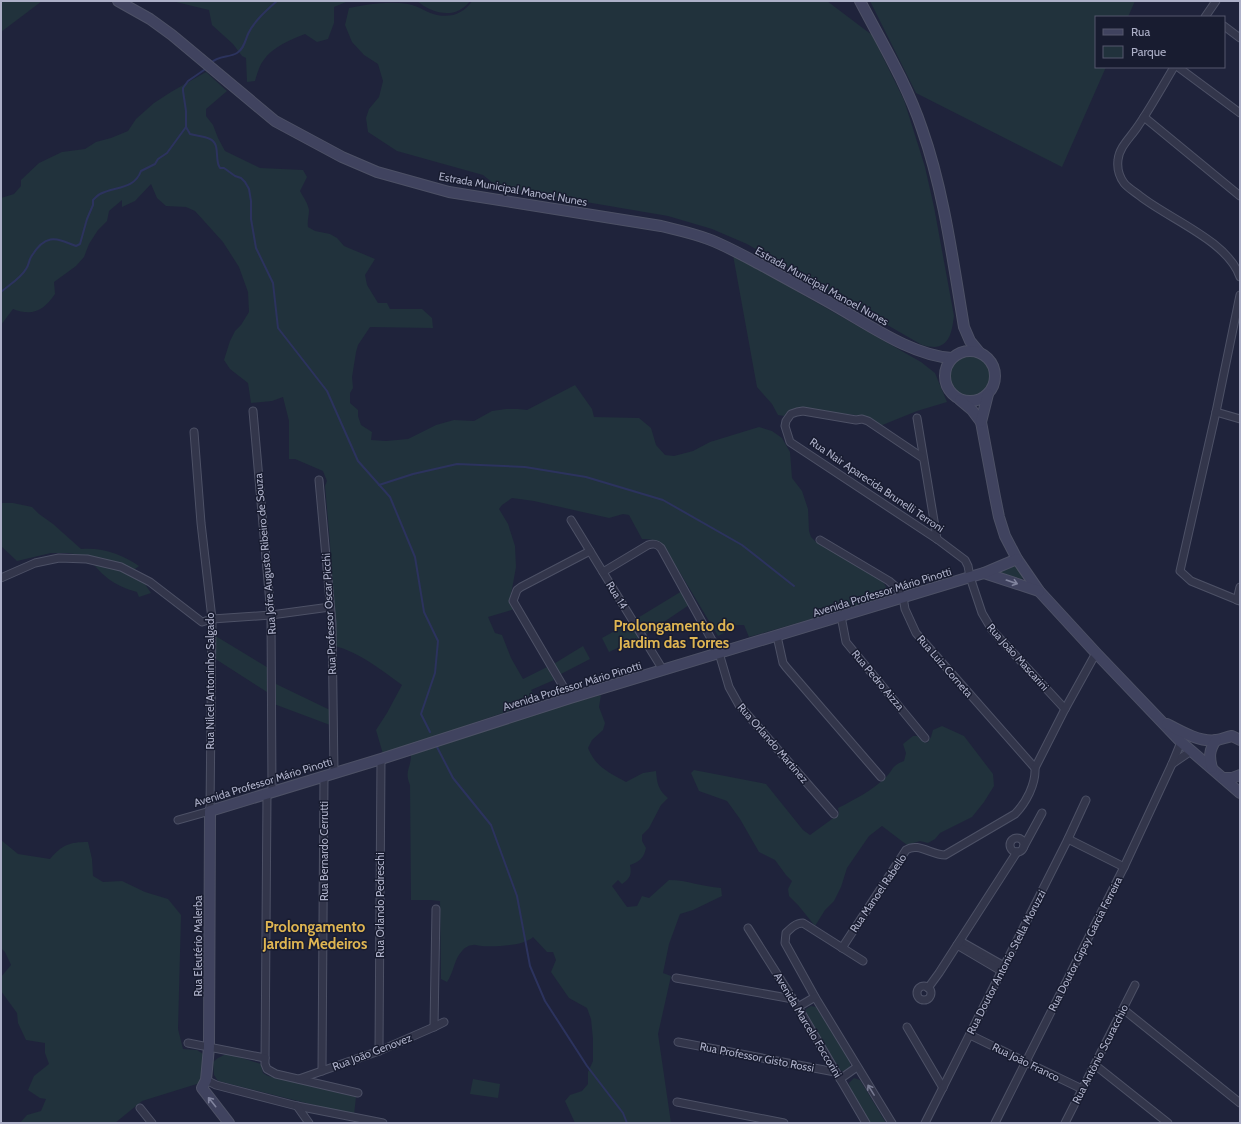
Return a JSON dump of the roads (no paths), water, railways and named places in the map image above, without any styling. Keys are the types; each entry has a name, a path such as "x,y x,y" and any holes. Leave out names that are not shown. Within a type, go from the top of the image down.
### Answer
{"main road":[{"name":"Estrada Municipal Manoel Nunes","path":"118,1 150,19 172,34 275,121 342,157 377,172 449,192 684,231 727,247 820,297 883,334 927,354 940,357 956,355"},
{"path":"860,1 910,98 922,129 934,166 964,327 970,341 993,366 995,376 993,385 988,394 981,422 999,518 1005,536 1017,559 1039,591 1180,742 1212,768 1240,794"},
{"path":"964,327 956,355 946,366 944,376 946,386 952,394 972,410 981,422"},
{"path":"956,355 969,350 979,352"},
{"name":"Estrada Municipal Manoel Nunes","path":"927,354 944,376"},
{"path":"960,400 970,402 980,399 988,394"},
{"name":"Avenida Professor Mário Pinotti","path":"210,811 381,759 570,698 984,573 1017,559"},
{"path":"984,573 1039,591"},
{"path":"1161,721 1192,736 1216,740 1237,738"},
{"path":"1180,742 1192,736"},
{"path":"1212,768 1209,756 1212,746 1216,740"},
{"path":"1222,778 1232,778 1240,775"},
{"name":"Rua Eleutério Malerba","path":"210,811 209,1047 206,1080 202,1086 202,1090 229,1123"}],"street":[{"path":"1208,16 1216,1"},
{"path":"1225,27 1240,38"},
{"path":"1173,68 1144,117 1123,147 1118,159 1118,170 1124,183 1147,201 1217,247 1232,262 1240,276"},
{"path":"1179,68 1240,113"},
{"path":"1144,117 1240,196"},
{"path":"1240,295 1216,412 1180,571 1191,582 1238,601 1240,587"},
{"name":"Rua Jofre Augusto Ribeiro de Souza","path":"253,411 271,615 270,793 265,1058"},
{"name":"Rua Nair Aparecida Brunelli Terroni","path":"924,458 868,421 803,411 791,414 786,421 785,426 790,442 937,539 965,560 970,577"},
{"path":"1216,412 1240,419"},
{"path":"917,418 937,539"},
{"name":"Rua Nilcel Antoninho Salgado","path":"194,432 201,523 212,619 210,811"},
{"name":"Rua Professor Oscar Picchi","path":"319,480 332,623 334,773"},
{"name":"Rua 14","path":"571,520 664,670"},
{"name":"Rua Luiz Corneta","path":"820,540 889,581 897,588 903,597 905,609 916,633 1035,768"},
{"name":"Rua Orlando Martinez","path":"603,572 652,544 658,545 661,548 719,653 729,687 739,705 834,814"},
{"path":"570,698 513,601 517,590 521,587 590,551"},
{"path":"1,578 35,563 59,558 87,559 121,567 150,582 202,622 212,619 271,615 330,607"},
{"name":"Rua João Mascarini","path":"970,577 982,613 992,630 1065,709"},
{"name":"Rua Pedro Aizza","path":"841,616 846,642 925,738"},
{"path":"777,636 783,663 881,777"},
{"path":"1035,768 1096,653"},
{"name":"Rua Doutor Gipsy Garcia Ferreira","path":"995,1123 1124,866 1172,764 1180,742"},
{"path":"1172,764 1191,751"},
{"name":"Rua Orlando Pedreschi","path":"379,1051 381,759"},
{"name":"Rua Manoel Rabello","path":"842,948 906,850 910,847 916,847 940,855 945,855 1015,814 1024,804 1036,774 1035,768"},
{"name":"Rua Bernardo Cerrutti","path":"322,1071 324,776"},
{"name":"Rua Doutor Antonio Stella Moruzzi","path":"925,1123 1068,839 1086,800"},
{"name":"Avenida Professor Mário Pinotti","path":"178,820 210,811"},
{"path":"928,988 1020,850 1042,813"},
{"path":"1020,850 1012,849 1010,846 1011,841 1033,830"},
{"path":"1015,838 1018,838 1024,842 1020,850"},
{"path":"1068,839 1124,866"},
{"path":"434,1028 436,909"},
{"name":"Avenida Marcelo Foccorini","path":"842,948 810,926 800,923 792,927 786,933 785,943 815,997 892,1123"},
{"name":"Avenida Marcelo Foccorini","path":"748,928 798,1007 866,1123"},
{"path":"958,943 1003,968"},
{"path":"842,948 863,961"},
{"path":"676,978 793,999"},
{"name":"Rua Antônio Scuracchio","path":"1069,1121 1082,1090 1135,985"},
{"path":"798,1007 815,997"},
{"path":"1123,1009 1240,1103"},
{"name":"Rua João Genovez","path":"299,1079 379,1051 434,1028 444,1022"},
{"path":"907,1027 943,1088"},
{"name":"Rua João Franco","path":"970,1035 1082,1090"},
{"name":"Rua Professor Gisto Rossi","path":"678,1042 835,1072"},
{"path":"188,1043 265,1058 267,1069 276,1074 358,1093"},
{"path":"1095,1065 1168,1123"},
{"path":"840,1079 857,1067"},
{"path":"206,1080 216,1085 298,1106 383,1123"},
{"path":"677,1102 784,1123"},
{"path":"298,1106 309,1123"},
{"path":"140,1108 152,1123"}],"waterway":[{"path":"211,63 214,60 234,55 239,51 243,47 248,34 254,25 277,1"},
{"path":"1,292 24,272 30,258 41,244 46,241 56,239 76,246 80,244 87,219 93,205 93,200 106,191 129,185 138,177 141,171 155,164 158,159 167,153 186,127 186,111 183,88 188,81 207,68"},
{"path":"186,127 190,134 205,137 213,141 220,168 224,168 235,176 241,178 249,189 251,219 256,248 273,283 278,328 327,391 358,461 390,497 415,557 424,612 438,641 435,673 421,714 430,732"},
{"path":"379,485 413,474 457,464 525,467 586,477 663,500 742,545 794,586"},
{"path":"437,747 453,778 491,825 517,896 530,966 545,1001 587,1066 623,1113 627,1123"}],"district":[{"name":"Prolongamento do Jardim das Torres","path":"674,634"},
{"name":"Prolongamento Jardim Medeiros","path":"315,936"}]}
